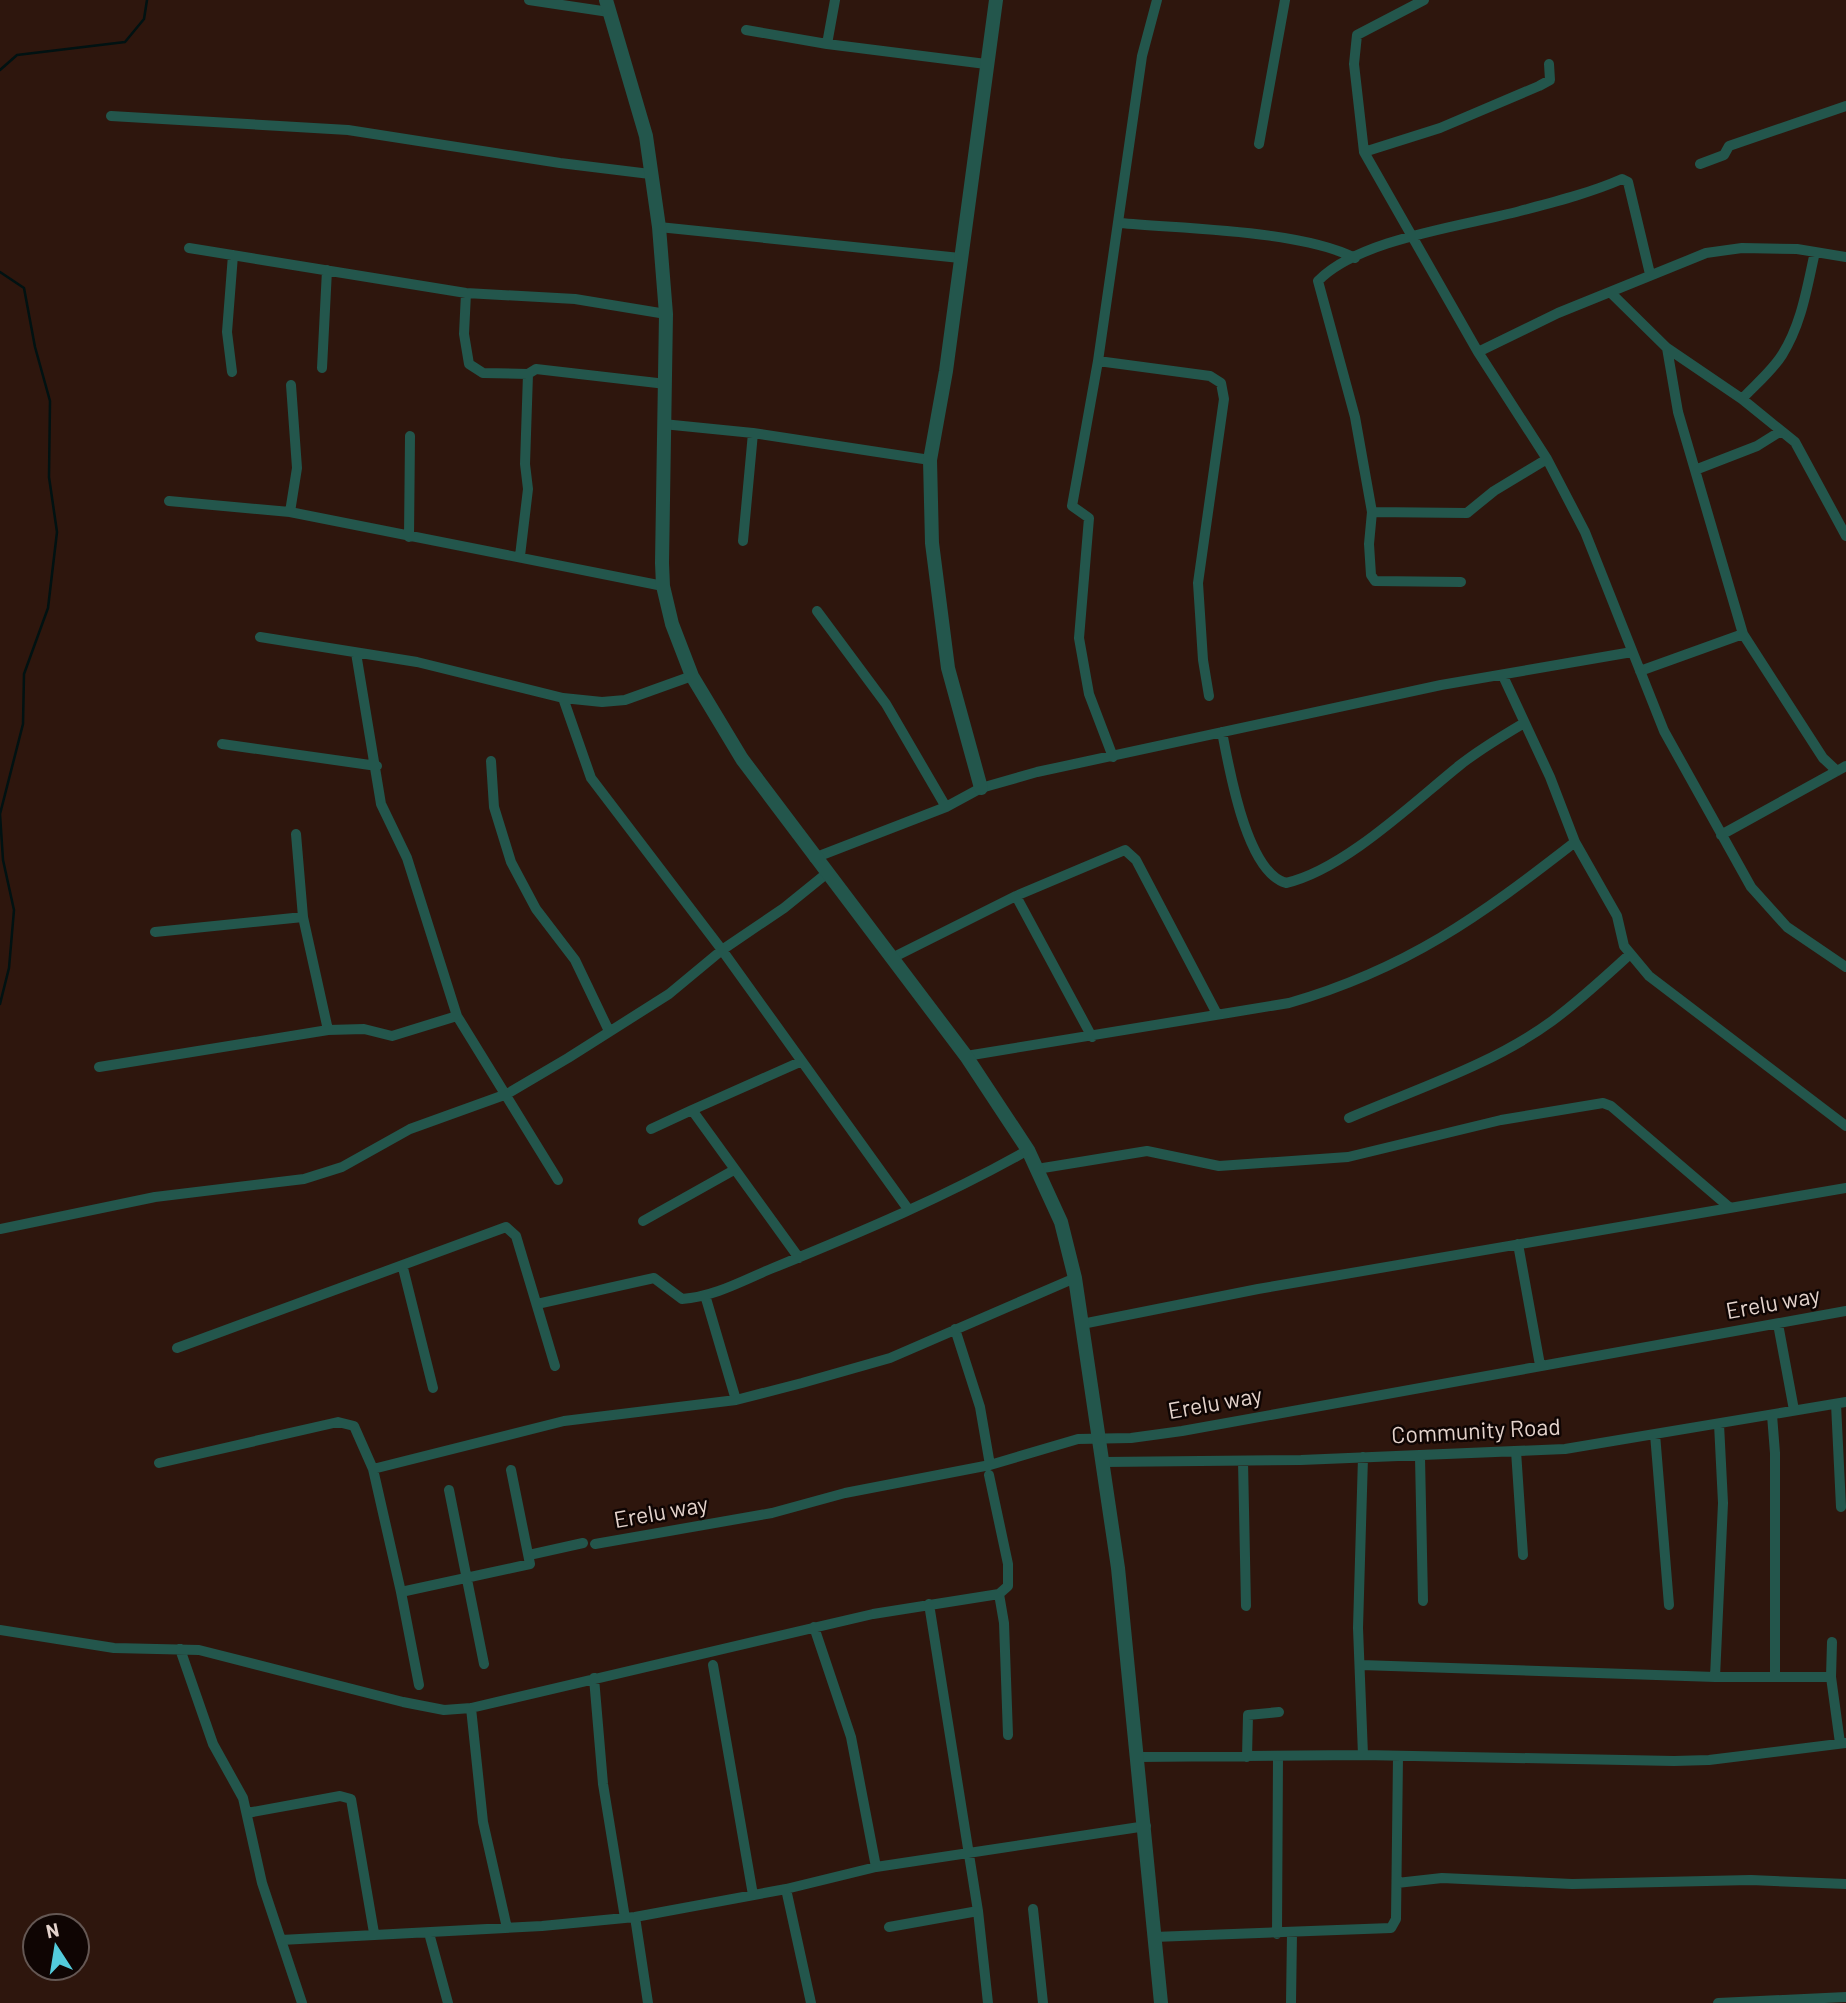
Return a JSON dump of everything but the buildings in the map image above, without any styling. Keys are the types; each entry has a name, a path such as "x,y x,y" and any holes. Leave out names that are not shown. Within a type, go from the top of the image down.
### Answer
{"street":[{"path":"529,0 607,6 637,99 659,227 666,314 663,586 672,624 692,676 742,758 814,858 966,1056 1028,1150 1061,1222 1075,1278 1105,1462 1139,1757 1161,2003"},
{"path":"827,44 835,0"},
{"path":"981,788 948,668 932,542 930,460 946,371 996,0"},
{"path":"1112,757 1089,694 1079,638 1089,518 1072,506 1120,223 1142,56 1157,0"},
{"path":"1259,144 1286,0"},
{"path":"1424,0 1357,35 1354,64 1364,152 1478,352 1547,459 1594,552 1664,731 1751,887 1787,927 1846,967"},
{"path":"746,30 827,44 986,64"},
{"path":"1364,152 1440,128 1539,86 1550,80 1549,64"},
{"path":"1700,164 1724,155 1729,146 1846,106"},
{"path":"111,116 348,130 650,174"},
{"path":"1461,582 1375,581 1371,575 1369,544 1372,512 1355,417 1318,281 1322,276 1355,258 1411,235 1520,211 1622,179 1628,182 1650,274"},
{"path":"1120,223 1292,239 1337,249 1355,258"},
{"path":"659,227 960,258"},
{"path":"189,248 466,293 575,299 666,314"},
{"path":"1478,352 1558,313 1706,253 1742,248 1815,252 1846,257"},
{"path":"1742,399 1781,357 1794,333 1801,316 1815,252"},
{"path":"232,372 227,332 233,255"},
{"path":"322,368 327,270"},
{"path":"466,293 464,334 469,364 483,373 527,374 536,369 666,384"},
{"path":"1611,293 1667,348 1742,399 1795,442 1846,536"},
{"path":"1667,348 1678,412 1743,634 1823,758 1841,768"},
{"path":"1098,361 1210,376 1221,383 1224,399 1198,583 1203,660 1209,696"},
{"path":"520,556 528,489 525,464 527,374"},
{"path":"290,512 296,468 291,385"},
{"path":"663,424 753,433 930,460"},
{"path":"1695,470 1757,446 1781,431"},
{"path":"743,541 753,433"},
{"path":"409,537 410,436"},
{"path":"1372,512 1467,513 1494,491 1547,459"},
{"path":"169,500 290,512 663,586"},
{"path":"817,611 886,704 946,807"},
{"path":"1640,671 1743,634"},
{"path":"260,637 417,662 564,698 602,702 625,700 692,676"},
{"path":"814,858 946,807 981,788 1037,772 1441,685 1632,652"},
{"path":"356,653 377,766 381,804 407,858 457,1016 558,1180"},
{"path":"1503,676 1575,842 1613,908 1629,955 1649,976 1846,1126"},
{"path":"564,698 591,778 722,950 908,1209"},
{"path":"1222,732 1241,820 1269,872 1286,883 1317,872 1397,819 1459,765 1524,723"},
{"path":"222,744 377,766"},
{"path":"491,761 494,807 511,862 537,909 575,960 609,1031"},
{"path":"1721,835 1841,768"},
{"path":"296,834 303,917 328,1030"},
{"path":"966,1056 1289,1003 1379,973 1436,943 1502,899 1575,842"},
{"path":"892,958 1016,896 1115,853 1128,852 1136,860 1217,1014"},
{"path":"0,1229 155,1197 304,1179 342,1167 428,1122 507,1094 669,994 722,950 784,908 826,874"},
{"path":"1016,896 1092,1037"},
{"path":"155,932 303,917"},
{"path":"1349,1118 1463,1070 1523,1039 1550,1022 1629,955"},
{"path":"99,1066 328,1030 364,1030 392,1036 457,1016"},
{"path":"651,1129 800,1062"},
{"path":"1037,1168 1147,1151 1219,1166 1348,1157 1501,1121 1604,1103 1611,1106 1729,1208"},
{"path":"692,1110 799,1258"},
{"path":"537,1304 654,1278 682,1298 705,1295 799,1258 979,1178 1028,1150"},
{"path":"643,1221 734,1170"},
{"path":"1082,1324 1518,1244 1846,1188"},
{"path":"177,1348 403,1268 506,1227 516,1236 555,1366"},
{"path":"1518,1244 1540,1365"},
{"path":"403,1268 433,1388"},
{"path":"373,1469 564,1421 736,1400 890,1358 1075,1278"},
{"path":"705,1295 736,1400"},
{"name":"Erelu way","path":"467,1579 527,1565 530,1562 529,1555 750,1518 845,1493 989,1470 1060,1443 1182,1431 1846,1311"},
{"path":"1778,1324 1794,1410"},
{"path":"3,1630 114,1648 180,1649 224,1655 402,1702 444,1710 471,1708 814,1628 929,1604 999,1594 1008,1586 1008,1564 989,1470 980,1407 955,1329"},
{"path":"1841,1403 1841,1507"},
{"name":"Community Road","path":"1105,1462 1420,1457 1604,1444 1841,1403"},
{"path":"1772,1415 1775,1453 1775,1676"},
{"path":"159,1463 338,1422 354,1426 373,1469 419,1685"},
{"path":"1715,1677 1723,1503 1719,1424"},
{"path":"1655,1434 1669,1605"},
{"path":"1516,1451 1523,1555"},
{"path":"1363,1457 1358,1628 1363,1755"},
{"path":"1420,1457 1423,1601"},
{"path":"1243,1461 1246,1606"},
{"path":"511,1470 529,1555"},
{"path":"449,1490 484,1664"},
{"path":"401,1592 467,1579"},
{"path":"999,1594 1004,1623 1008,1735"},
{"path":"929,1604 978,1911 988,2003"},
{"path":"814,1628 851,1737 876,1867"},
{"path":"1139,1757 1363,1755 1709,1760 1843,1743 1832,1677 1832,1642"},
{"path":"180,1649 214,1744 237,1784 247,1813 262,1883 302,2003"},
{"path":"713,1665 753,1895"},
{"path":"1361,1665 1715,1677 1832,1677"},
{"path":"594,1678 603,1784 648,2003"},
{"path":"471,1708 483,1822 507,1928"},
{"path":"1247,1757 1248,1715 1279,1712"},
{"path":"1277,1934 1278,1757"},
{"path":"1154,1937 1387,1930 1396,1919 1397,1883 1394,1871 1398,1757"},
{"path":"247,1813 340,1796 351,1799 374,1933"},
{"path":"281,1940 374,1933 429,1933 630,1918 786,1889 876,1867 1146,1825"},
{"path":"1397,1883 1442,1878 1572,1884 1751,1880 1846,1884"},
{"path":"786,1889 811,2003"},
{"path":"1033,1909 1043,2003"},
{"path":"889,1927 978,1911"},
{"path":"429,1933 448,2003"},
{"path":"1292,1933 1292,2003"},
{"path":"1718,2003 1846,1997"}],"waterway":[{"path":"0,70 17,55 125,42 144,19 147,0"},
{"path":"0,272 24,288 35,347 50,401 49,477 57,532 48,608 24,674 23,724 0,814 3,860 14,910 9,968 0,1004"}]}
